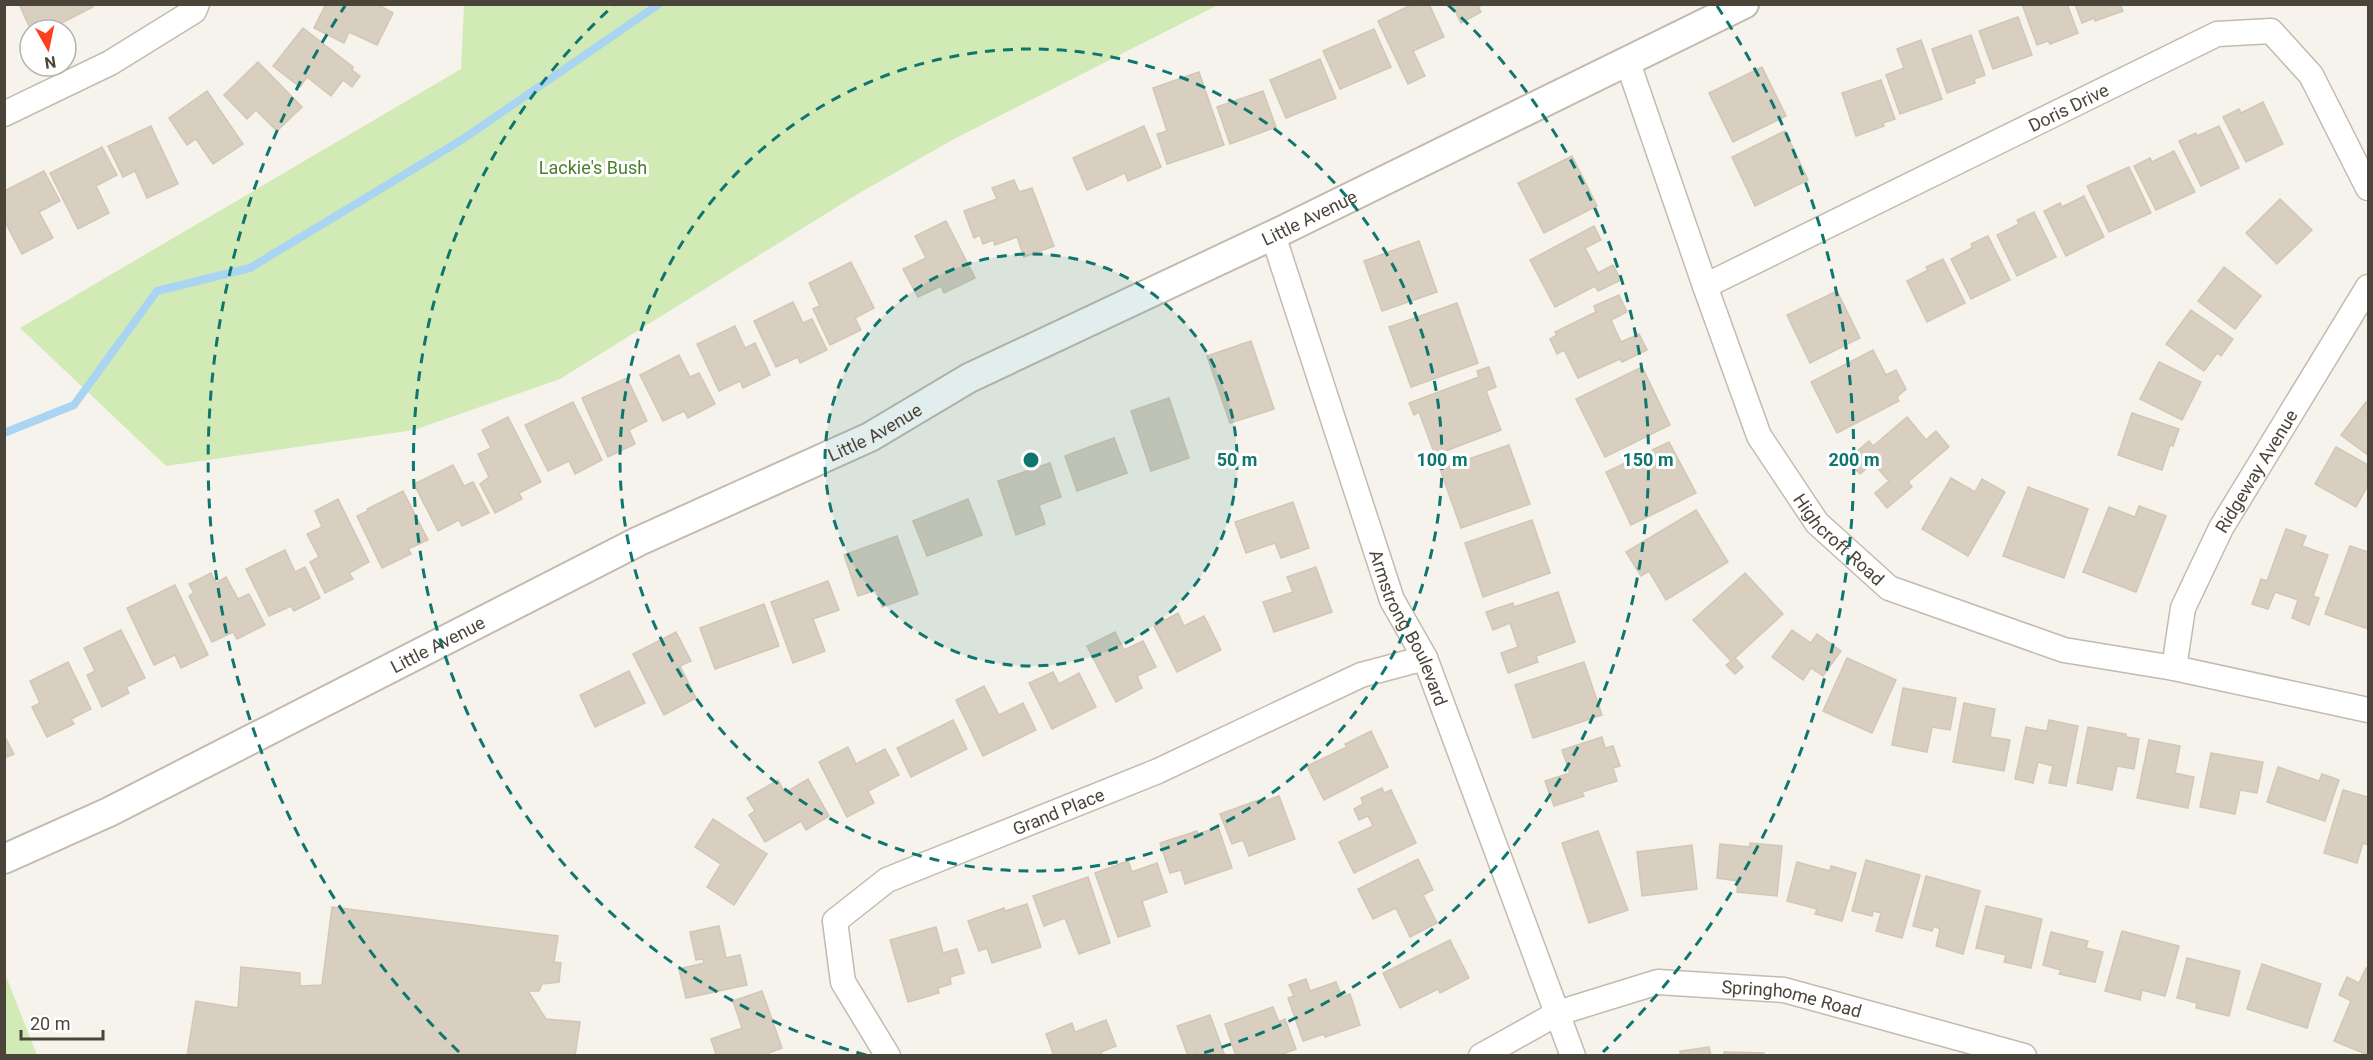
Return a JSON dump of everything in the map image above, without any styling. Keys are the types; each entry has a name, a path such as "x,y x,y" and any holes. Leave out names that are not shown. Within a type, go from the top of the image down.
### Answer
{"street":[{"path":"4,114 110,63 194,11 197,4"},
{"name":"Little Avenue","path":"4,859 109,812 639,541 870,437 969,378 1274,235 1744,4"},
{"name":"Doris Drive","path":"1704,286 2217,34 2271,31 2311,75 2368,188"},
{"name":"Highcroft Road","path":"1627,60 1704,286 1759,436 1817,523 1889,588 2064,650 2174,668 2368,710"},
{"name":"Armstrong Boulevard","path":"1274,235 1392,600 1425,658 1573,1056"},
{"name":"Ridgeway Avenue","path":"2174,668 2182,608 2221,528 2368,287"},
{"name":"Grand Place","path":"888,1056 843,982 835,921 887,880 1158,771 1361,675 1425,658"},
{"name":"Springhome Road","path":"1482,1056 1558,1013 1658,982 1784,990 2024,1056"}],"green space":[{"name":"Lackie's Bush","path":"464,4 1218,5 954,139 856,195 560,379 414,430 166,466 20,328 461,69"},
{"path":"5,974 37,1055 5,1055"}],"building":[{"path":"19,4 92,4 93,7 71,18 25,18"},
{"path":"326,4 377,4 393,13 377,45 349,32 344,43 314,28"},
{"path":"1413,4 1429,4 1444,37 1413,51 1425,76 1408,84 1378,21"},
{"path":"1452,4 1484,4 1478,7 1481,12 1461,23"},
{"path":"2022,4 2067,4 2078,33 2050,44 2048,41 2037,45"},
{"path":"2075,4 2120,4 2123,11 2082,23"},
{"path":"2018,17 2032,55 1993,69 1979,31"},
{"path":"303,28 353,67 352,70 360,76 352,87 343,80 331,96 307,77 300,87 273,66"},
{"path":"1374,29 1391,67 1340,89 1323,51"},
{"path":"1971,35 1985,75 1974,79 1975,83 1947,93 1932,49"},
{"path":"1921,40 1942,99 1900,114 1886,75 1904,68 1897,49"},
{"path":"1320,59 1336,98 1286,118 1270,80"},
{"path":"258,62 302,107 277,131 256,110 247,119 224,95"},
{"path":"1762,67 1786,116 1733,142 1709,93"},
{"path":"1199,72 1224,145 1167,164 1157,134 1167,131 1153,88"},
{"path":"1881,80 1895,119 1883,123 1884,126 1856,136 1842,93"},
{"path":"207,91 243,144 213,164 196,139 187,145 169,118"},
{"path":"1263,91 1276,127 1230,144 1217,107"},
{"path":"2263,102 2283,144 2246,162 2223,117 2239,109 2241,113"},
{"path":"151,126 178,184 147,198 135,171 123,177 108,146"},
{"path":"1144,126 1161,167 1128,181 1125,173 1087,190 1073,158"},
{"path":"2219,126 2239,168 2201,186 2179,141"},
{"path":"1785,131 1808,180 1755,206 1732,157"},
{"path":"102,147 117,175 96,186 109,213 78,229 50,173"},
{"path":"2174,151 2195,192 2156,210 2134,166 2150,158 2152,162"},
{"path":"1572,156 1597,206 1544,233 1518,183"},
{"path":"2129,167 2151,213 2109,232 2087,186"},
{"path":"44,171 60,201 39,212 53,238 22,254 4,220 4,191"},
{"path":"1014,180 1019,192 1032,188 1054,246 1024,257 1017,237 995,245 993,240 983,244 980,235 974,238 964,211 997,199 992,188"},
{"path":"2084,196 2104,237 2066,256 2044,211 2060,203 2062,207"},
{"path":"2280,199 2312,230 2277,264 2246,233"},
{"path":"2034,212 2056,257 2017,276 1997,235 2019,224 2017,220"},
{"path":"946,221 975,278 944,293 941,286 918,297 903,269 926,258 915,236"},
{"path":"1594,226 1601,240 1585,248 1598,273 1613,265 1621,280 1598,291 1595,286 1555,307 1530,260"},
{"path":"1988,236 2010,280 1971,299 1951,259 1972,248 1971,244"},
{"path":"1419,241 1437,292 1382,311 1364,261"},
{"path":"1943,259 1965,303 1927,322 1907,281 1928,270 1926,267"},
{"path":"851,262 874,308 855,318 861,330 830,345 813,309 820,306 809,283"},
{"path":"2224,267 2261,296 2235,329 2198,301"},
{"path":"1837,291 1860,338 1810,363 1787,315"},
{"path":"1619,295 1627,312 1611,320 1621,342 1639,334 1647,350 1622,362 1620,359 1578,378 1564,350 1557,354 1550,339 1557,335 1555,332 1596,312 1594,306"},
{"path":"793,302 803,323 812,319 827,350 800,363 798,357 776,367 754,321"},
{"path":"1457,303 1478,363 1411,387 1389,327"},
{"path":"2191,310 2233,339 2221,356 2217,353 2204,371 2166,344"},
{"path":"735,326 745,348 755,343 770,375 743,388 740,381 719,391 697,344"},
{"path":"1251,341 1274,409 1230,423 1207,356"},
{"path":"1873,350 1886,375 1896,370 1906,389 1897,397 1899,401 1837,433 1811,382"},
{"path":"679,355 690,377 699,373 715,404 688,418 684,411 663,421 640,375"},
{"path":"2159,362 2201,382 2182,420 2140,399"},
{"path":"1489,367 1496,387 1486,391 1501,430 1435,455 1419,412 1414,415 1409,403 1479,377 1477,371"},
{"path":"1642,367 1670,425 1605,457 1576,399"},
{"path":"627,378 647,421 629,430 635,444 608,457 582,398"},
{"path":"1169,398 1189,458 1151,471 1131,411"},
{"path":"573,402 602,460 575,474 569,461 548,471 525,425"},
{"path":"2366,402 2368,404 2368,455 2341,435"},
{"path":"2132,413 2179,429 2173,446 2170,445 2162,470 2118,455"},
{"path":"508,417 541,482 519,493 522,499 495,513 480,484 489,477 478,454 491,448 482,430"},
{"path":"1907,417 1926,440 1936,431 1949,447 1908,482 1912,487 1887,508 1875,493 1889,481 1873,463 1860,474 1847,460 1869,441 1873,446"},
{"path":"1114,438 1127,473 1077,491 1065,456"},
{"path":"1669,442 1696,493 1631,525 1606,472"},
{"path":"1509,445 1530,504 1461,528 1440,469"},
{"path":"2336,447 2368,465 2368,485 2356,507 2315,484"},
{"path":"1050,463 1061,497 1039,505 1045,524 1016,535 998,481"},
{"path":"453,465 464,486 473,482 489,513 462,526 459,520 438,531 414,484"},
{"path":"1951,478 1975,492 1982,479 2005,492 1968,556 1922,529"},
{"path":"2028,487 2088,509 2064,578 2003,556"},
{"path":"403,491 428,540 408,549 411,554 382,568 357,516"},
{"path":"338,499 369,562 349,573 353,579 325,593 310,562 319,557 307,534 322,527 315,511"},
{"path":"968,499 982,535 927,556 913,521"},
{"path":"1293,502 1309,548 1281,558 1275,543 1246,553 1235,522"},
{"path":"2139,506 2166,516 2136,592 2083,572 2109,507 2135,517"},
{"path":"1696,510 1728,562 1666,600 1649,571 1641,576 1626,552"},
{"path":"1532,520 1550,573 1483,597 1465,543"},
{"path":"2286,529 2306,536 2302,546 2328,555 2313,596 2319,598 2309,625 2292,618 2298,600 2275,592 2268,609 2252,604 2261,579 2267,581"},
{"path":"897,536 918,594 882,607 876,590 858,596 844,555"},
{"path":"2350,546 2368,552 2368,629 2325,614"},
{"path":"285,550 295,572 305,567 320,598 294,611 291,606 269,616 246,569"},
{"path":"1316,567 1332,612 1274,632 1263,602 1293,592 1287,577"},
{"path":"211,573 216,583 226,577 238,599 249,594 265,625 237,639 233,632 212,642 189,596 194,593 189,584"},
{"path":"1745,573 1783,614 1735,658 1743,667 1735,674 1726,665 1731,661 1693,620"},
{"path":"828,581 839,610 813,619 825,651 793,663 771,602"},
{"path":"175,585 208,655 181,668 175,655 154,665 127,608"},
{"path":"1558,592 1575,642 1536,656 1538,662 1508,673 1501,653 1518,647 1510,623 1493,630 1486,612 1513,603 1514,607"},
{"path":"764,604 779,646 715,669 700,628"},
{"path":"1178,613 1184,626 1204,616 1221,650 1177,672 1154,626"},
{"path":"121,630 145,678 126,687 129,693 102,707 87,675 95,671 84,648"},
{"path":"1792,630 1811,643 1817,634 1841,651 1823,676 1811,668 1803,680 1772,657"},
{"path":"676,632 691,661 680,666 696,698 664,715 633,654"},
{"path":"1115,632 1124,650 1143,641 1156,667 1137,676 1142,688 1116,702 1087,646"},
{"path":"1847,658 1896,680 1872,733 1823,711"},
{"path":"68,662 91,709 71,719 74,724 47,737 32,707 40,703 30,681"},
{"path":"1584,662 1602,715 1533,738 1515,685"},
{"path":"629,671 645,703 595,727 580,695"},
{"path":"1053,672 1059,684 1079,673 1096,707 1052,729 1029,683"},
{"path":"984,686 999,715 1023,703 1036,730 983,756 956,700"},
{"path":"1903,688 1956,698 1950,730 1932,727 1927,752 1892,745"},
{"path":"1964,703 1995,709 1990,737 2010,740 2004,771 1953,762"},
{"path":"953,720 967,749 911,777 897,748"},
{"path":"2049,720 2078,726 2066,786 2049,783 2053,766 2038,762 2033,783 2015,779 2026,727 2047,731"},
{"path":"2088,727 2126,734 2126,737 2139,739 2134,769 2117,766 2112,790 2077,783"},
{"path":"1371,731 1388,767 1324,800 1307,766 1347,747 1345,744"},
{"path":"4,735 14,754 4,758"},
{"path":"1602,737 1605,748 1613,746 1620,766 1613,768 1617,781 1582,792 1584,796 1554,806 1545,781 1570,773 1562,750"},
{"path":"2149,740 2180,746 2175,773 2194,777 2188,808 2137,798"},
{"path":"848,747 856,764 885,749 899,775 868,791 874,803 847,817 819,762"},
{"path":"2211,753 2263,762 2257,793 2240,790 2235,814 2200,807"},
{"path":"2278,767 2319,781 2322,774 2339,780 2325,821 2267,802"},
{"path":"808,779 829,816 806,830 801,821 765,842 749,815 755,811 747,798 778,780 785,793"},
{"path":"1382,788 1384,793 1391,790 1416,843 1354,873 1339,842 1373,826 1368,816 1359,820 1354,809 1363,804 1361,798"},
{"path":"2343,790 2368,797 2368,845 2363,843 2357,863 2324,853"},
{"path":"1279,796 1295,839 1249,856 1243,840 1232,844 1220,814 1259,800 1260,803"},
{"path":"713,819 767,854 734,905 707,887 721,864 695,847"},
{"path":"1218,827 1232,868 1185,884 1181,870 1170,873 1160,843"},
{"path":"1598,831 1628,910 1589,923 1562,843"},
{"path":"1750,843 1782,846 1777,896 1737,892 1738,881 1717,878 1720,844 1750,847"},
{"path":"1692,845 1697,889 1642,896 1637,852"},
{"path":"1418,859 1433,890 1423,895 1437,923 1410,937 1396,908 1373,919 1358,889"},
{"path":"1866,860 1920,875 1902,938 1876,931 1881,913 1873,911 1872,916 1852,911"},
{"path":"1128,861 1132,872 1157,863 1167,892 1142,901 1150,926 1118,937 1095,873"},
{"path":"1797,862 1830,871 1831,866 1856,873 1842,921 1815,914 1817,909 1787,901"},
{"path":"1926,876 1980,891 1963,954 1936,946 1940,929 1934,926 1932,931 1913,926"},
{"path":"1088,877 1110,943 1079,954 1065,918 1044,926 1033,896"},
{"path":"1027,904 1041,947 992,963 987,948 979,951 968,921 1004,908 1005,911"},
{"path":"1986,906 2042,919 2031,968 2004,962 2006,955 1976,948"},
{"path":"332,907 558,936 554,962 561,963 559,982 542,984 539,991 528,991 546,1019 580,1022 575,1056 187,1056 196,1001 238,1008 241,967 300,973 300,986 322,985"},
{"path":"719,926 726,958 740,955 747,985 686,998 679,969 704,963 703,959 696,960 690,932"},
{"path":"936,927 943,953 957,949 964,973 950,977 951,984 938,988 939,993 908,1002 890,940"},
{"path":"2122,931 2179,946 2165,996 2142,990 2140,1000 2105,991"},
{"path":"2051,932 2088,941 2086,948 2103,952 2095,982 2059,974 2061,970 2043,965"},
{"path":"1450,940 1469,978 1440,993 1438,989 1400,1008 1383,973"},
{"path":"2187,958 2240,971 2229,1016 2196,1008 2197,1003 2177,998"},
{"path":"2262,964 2321,984 2307,1028 2247,1009"},
{"path":"2366,968 2368,969 2368,1055 2334,1041 2351,1001 2339,995 2347,977 2359,983"},
{"path":"1306,979 1310,991 1336,982 1342,997 1350,994 1360,1025 1325,1037 1324,1034 1303,1041 1288,998 1294,996 1289,985"},
{"path":"762,991 782,1048 761,1056 710,1056 716,1054 711,1039 742,1028 733,1001"},
{"path":"1273,1007 1279,1022 1285,1019 1296,1049 1278,1056 1236,1056 1225,1024"},
{"path":"1210,1015 1225,1056 1188,1056 1177,1026"},
{"path":"1106,1020 1116,1046 1101,1052 1103,1056 1054,1056 1046,1034 1072,1023 1075,1032"},
{"path":"1709,1047 1711,1056 1674,1056 1681,1054 1680,1051"},
{"path":"1724,1052 1764,1053 1764,1056 1724,1056"}],"waterway":[{"path":"4,433 74,405 157,291 250,268 463,139 659,4"}]}
